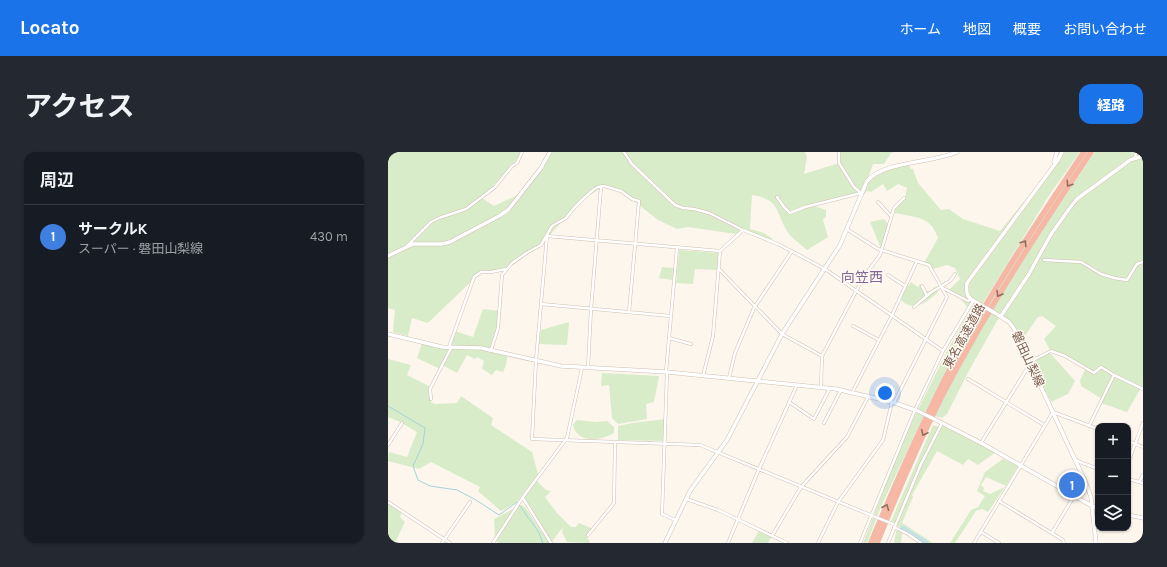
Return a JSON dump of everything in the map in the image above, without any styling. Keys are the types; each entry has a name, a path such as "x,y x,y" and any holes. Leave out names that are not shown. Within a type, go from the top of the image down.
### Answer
{"highway":[{"name":"東名高速道路","path":"871,543 915,440 962,346 1009,266 1084,152"},
{"name":"東名高速道路","path":"877,543 920,442 942,396 1010,275 1091,152"}],"street":[{"path":"407,246 431,222 466,209 495,187 512,166 517,163 522,152"},
{"path":"388,256 407,246 418,243 436,244 450,242 504,213 541,168 550,152"},
{"path":"624,152 632,164 675,205 683,208 694,208 710,213 743,230 792,250 825,269 943,350"},
{"path":"839,152 839,163 854,187 861,193"},
{"path":"665,543 686,499 727,440 782,334 840,245 848,230 861,193 867,181 878,172 957,152"},
{"path":"1051,168 1057,152"},
{"path":"972,300 967,295 967,283 1058,160 1062,152"},
{"path":"1136,152 1136,158"},
{"path":"1000,316 1029,274 1050,236 1072,204 1130,160 1143,156"},
{"path":"588,368 591,309 602,186"},
{"path":"491,350 498,328 502,275 515,259 541,245 552,226 566,218 593,190 602,186 621,191 632,199 639,201 628,312"},
{"path":"776,197 790,213 805,207 861,193"},
{"path":"821,387 822,356 863,278 880,255 894,208 904,198"},
{"path":"878,202 892,216"},
{"path":"703,376 713,336 720,252 743,230"},
{"path":"818,543 838,502 883,440 893,403 948,297 929,265 882,251 848,230"},
{"path":"547,236 720,252"},
{"path":"547,236 536,360 532,439 700,445 872,516 894,526 922,543"},
{"path":"675,520 662,514 666,372 677,248"},
{"path":"729,378 735,353 755,306 792,250"},
{"path":"1044,260 1081,262 1101,274 1127,280 1136,264 1143,262"},
{"path":"852,393 892,315 917,261"},
{"path":"431,399 430,389 450,348 474,277 481,272 507,269"},
{"path":"719,269 782,334 822,356"},
{"path":"914,307 927,296 950,281 955,274"},
{"path":"888,275 905,286"},
{"path":"922,286 927,296"},
{"path":"942,287 968,301 972,300"},
{"path":"860,543 943,350 972,300"},
{"name":"磐田山梨線","path":"972,300 996,313 1012,326 1085,481 1092,506 1096,543"},
{"path":"541,304 670,316"},
{"path":"853,326 879,340"},
{"path":"388,334 436,346 491,350 561,366 666,372 841,390 917,410 981,443 1095,507"},
{"path":"668,338 691,344"},
{"path":"981,443 1030,364 1035,359 1051,351 1065,356 1094,373 1101,367 1143,389"},
{"path":"493,543 523,497 566,440 569,433 582,368"},
{"path":"1089,426 1114,375"},
{"path":"968,379 1044,425"},
{"path":"728,543 759,469 797,385"},
{"path":"789,402 814,419 830,388"},
{"path":"824,423 841,390"},
{"path":"772,536 801,487 847,437 868,397"},
{"path":"974,543 1053,412 1095,428"},
{"path":"888,543 894,526 941,422"},
{"path":"388,444 402,423"},
{"path":"1129,459 1143,423"},
{"path":"588,535 614,503 615,442"},
{"path":"1131,442 1143,447"},
{"path":"1074,460 1095,468"},
{"path":"1139,482 1143,474"},
{"path":"1131,480 1143,483"},
{"path":"1052,533 1074,496"},
{"path":"523,497 551,543"},
{"path":"686,499 718,510 787,543"},
{"path":"999,501 1063,540 1064,543"},
{"path":"388,502 450,543"},
{"path":"442,543 470,502"},
{"path":"1131,516 1143,518"},
{"path":"980,532 999,543"}],"green space":[{"path":"388,152 522,152 482,198 494,206 520,194 543,164 549,152 805,152 807,157 804,174 839,163 839,152 894,152 891,153 884,164 873,164 867,181 876,173 908,164 911,169 913,169 918,183 941,210 949,209 963,219 1000,231 1064,152 1080,152 1050,194 983,303 921,421 880,509 867,543 863,543 904,438 946,353 975,301 967,307 958,295 948,291 960,279 955,268 947,265 933,269 924,263 938,238 931,225 926,221 916,217 895,213 895,207 905,197 907,188 898,184 887,191 883,184 871,192 867,191 859,200 861,193 812,205 826,210 826,216 823,220 828,237 807,250 790,235 773,204 762,197 752,195 750,229 764,233 773,239 744,230 736,234 688,227 677,229 658,220 626,195 604,186 579,202 541,245 505,271 481,272 428,323 412,318 408,336 393,332 395,310 388,308"},
{"path":"1095,152 1143,152 1143,389 1141,388 1127,412 1101,403 1102,399 1081,386 1080,380 1085,370 1093,374 1102,368 1094,373 1065,356 1050,350 1044,339 1056,326 1042,316 1038,317 1024,337 1029,343 1026,350 1013,327 1001,314 971,367 947,414 942,418 935,416 983,325 1047,223"},
{"path":"884,219 889,225 882,251 870,222"},
{"path":"679,250 719,253 717,270 695,269 693,284 676,283"},
{"path":"662,267 674,268 672,280 659,278"},
{"path":"911,282 918,287 920,284 927,291 932,292 934,287 938,289 938,292 920,305 910,306 901,300 902,294"},
{"path":"483,309 499,311 498,328 491,348 508,354 503,372 496,370 492,375 482,369 484,361 477,357 475,359 467,355 457,373 442,365 451,348 454,331 473,337"},
{"path":"569,322 567,345 539,344 541,330"},
{"path":"422,343 449,348 440,369 417,358"},
{"path":"1050,353 1075,381 1068,394 1051,402 1032,363 1036,358"},
{"path":"388,359 411,365 407,375 429,386 431,402 435,404 457,403 461,396 493,418 491,425 532,452 538,474 517,502 501,511 478,491 480,487 431,462 419,469 388,461 389,452 407,457 417,432 388,417"},
{"path":"602,373 659,376 654,402 646,404 647,419 618,424 612,418 609,385 601,386"},
{"path":"666,419 663,441 618,440 618,426"},
{"path":"577,420 595,422 607,421 614,427 614,433 603,438 584,438 575,431 573,425"},
{"path":"944,424 996,452 978,465 968,459 963,465 937,451 912,495 913,497 902,523 933,543 927,543 903,529 901,543 894,543 896,531 902,529 891,521 933,425 940,427"},
{"path":"1003,459 1018,466 1006,486 986,477 981,485 984,488 983,491 990,494 1005,487 988,512 982,509 976,511 955,543 950,543 971,510 978,507 985,496 977,491 985,472"},
{"path":"536,480 546,490 551,491 545,497 557,513 571,527 576,527 579,523 593,529 587,536 590,543 567,542 562,532 563,527 551,543 499,543 495,540 494,519 521,505 525,507 546,536 523,497"},
{"path":"388,502 402,511 400,517 405,522 395,543 388,543"},
{"path":"759,530 771,537 768,543 752,543"}],"waterway":[{"path":"388,406 425,428 423,444 413,466 418,480 430,486 457,490 499,515 517,502 538,531 543,543"},
{"path":"903,529 925,543"}],"place":[{"name":"サークルK","path":"1072,485"}],"district":[{"name":"向笠西","path":"862,277"}]}
